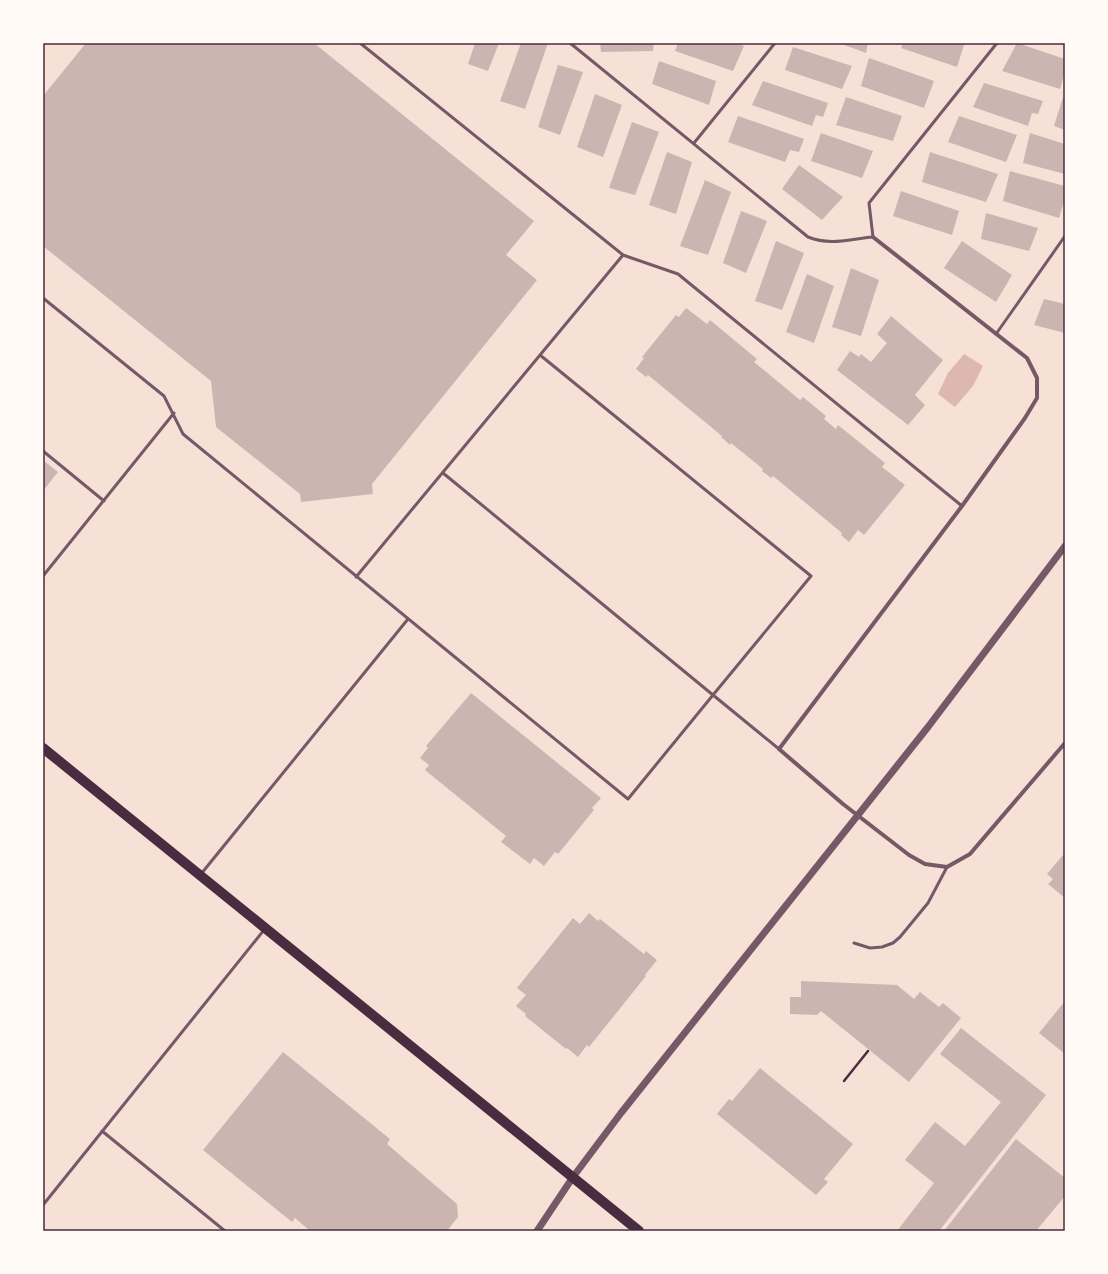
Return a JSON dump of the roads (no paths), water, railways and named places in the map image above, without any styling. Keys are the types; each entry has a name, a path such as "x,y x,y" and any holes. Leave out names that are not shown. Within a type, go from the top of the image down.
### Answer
{"main road":[{"path":"43,748 639,1231"}],"street":[{"path":"873,237 1027,358 1037,378 1037,398 1025,418 962,506 779,749 909,855 925,864 947,867 970,854 1065,743"},
{"path":"537,1231 573,1177 621,1113 928,727 1065,546"}],"lane":[{"path":"360,43 623,255 678,274 962,506"},
{"path":"570,43 808,237 819,241 835,243 873,237 869,203 997,43"},
{"path":"694,143 775,43"},
{"path":"996,334 1065,236"},
{"path":"356,577 623,255"},
{"path":"43,298 164,396 174,413 183,434 628,798 811,576 540,355"},
{"path":"43,576 174,413"},
{"path":"43,451 104,501"},
{"path":"443,473 779,749"},
{"path":"200,876 408,619"},
{"path":"854,943 870,948 882,947 893,943 900,937 928,903 947,867"},
{"path":"43,1205 266,929"},
{"path":"102,1131 225,1231"}]}
